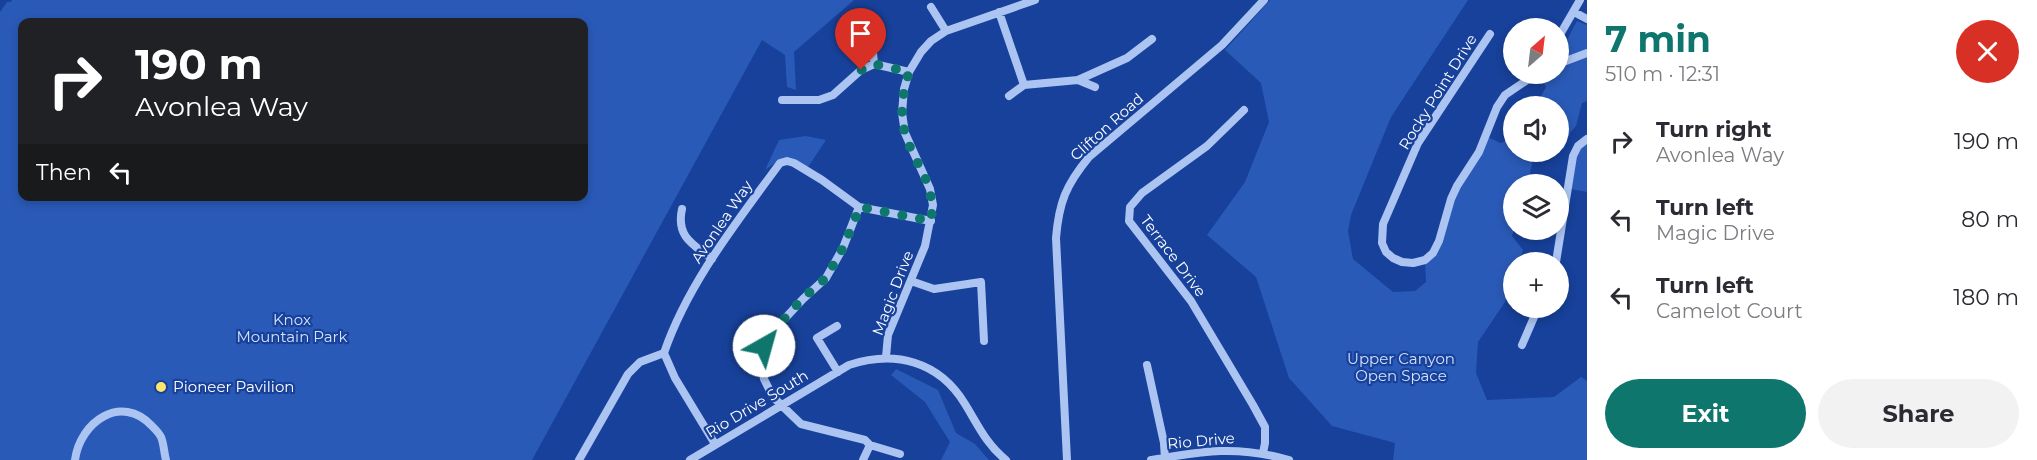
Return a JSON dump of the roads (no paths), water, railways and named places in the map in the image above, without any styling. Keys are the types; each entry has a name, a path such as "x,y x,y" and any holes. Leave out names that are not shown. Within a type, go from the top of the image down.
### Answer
{"street":[{"name":"Magic Drive","path":"886,357 888,335 925,246 933,206 930,189 905,133 902,113 904,89 909,72 921,52 945,31 1035,0"},
{"path":"1569,20 1580,0"},
{"name":"Clifton Road","path":"1067,460 1056,238 1058,212 1066,191 1076,172 1089,157 1222,45 1260,1"},
{"path":"931,7 945,31"},
{"path":"999,12 1024,85"},
{"path":"1574,12 1587,19"},
{"name":"Rocky Point Drive","path":"1490,34 1418,143 1383,224 1382,243 1392,258 1413,263 1425,260 1433,253 1457,186 1479,152 1497,107 1505,95 1521,84"},
{"path":"1009,96 1024,85 1078,80 1126,58 1152,39"},
{"path":"873,41 874,64"},
{"path":"1569,60 1587,53"},
{"path":"782,100 819,100 833,95 861,70 874,64 909,72"},
{"path":"1078,80 1095,87"},
{"name":"Terrace Drive","path":"1244,110 1207,146 1142,193 1130,207 1129,221 1191,301 1253,405 1265,427 1263,453"},
{"path":"1558,252 1573,156 1578,146 1587,139"},
{"name":"Avonlea Way","path":"664,353 672,330 712,259 780,163 787,161 794,163 860,207 931,221"},
{"path":"860,207 843,248 826,278 767,334 760,358 764,379 773,397 801,424 865,440 870,445 900,454"},
{"path":"682,209 681,231 691,243 712,259"},
{"path":"911,281 934,289 981,282 985,324 984,341"},
{"path":"1522,345 1534,318"},
{"path":"837,326 817,338 838,372"},
{"path":"579,460 628,374 640,362 664,353 675,378 715,444"},
{"name":"Rio Drive South","path":"690,460 849,365 868,359 886,357 913,362 941,376 964,403 983,438 1006,460"},
{"path":"1147,365 1164,443 1165,459"},
{"path":"75,460 81,440 92,426 105,416 121,410 137,414 152,426 161,437 166,460"},
{"path":"863,460 870,445"},
{"name":"Rio Drive","path":"1152,460 1218,451 1263,453 1289,460"}],"place":[{"name":"Pioneer Pavilion","path":"161,387"}],"park label":[{"name":"Knox Mountain Park","path":"292,328"},
{"name":"Upper Canyon Open Space","path":"1401,368"}]}
